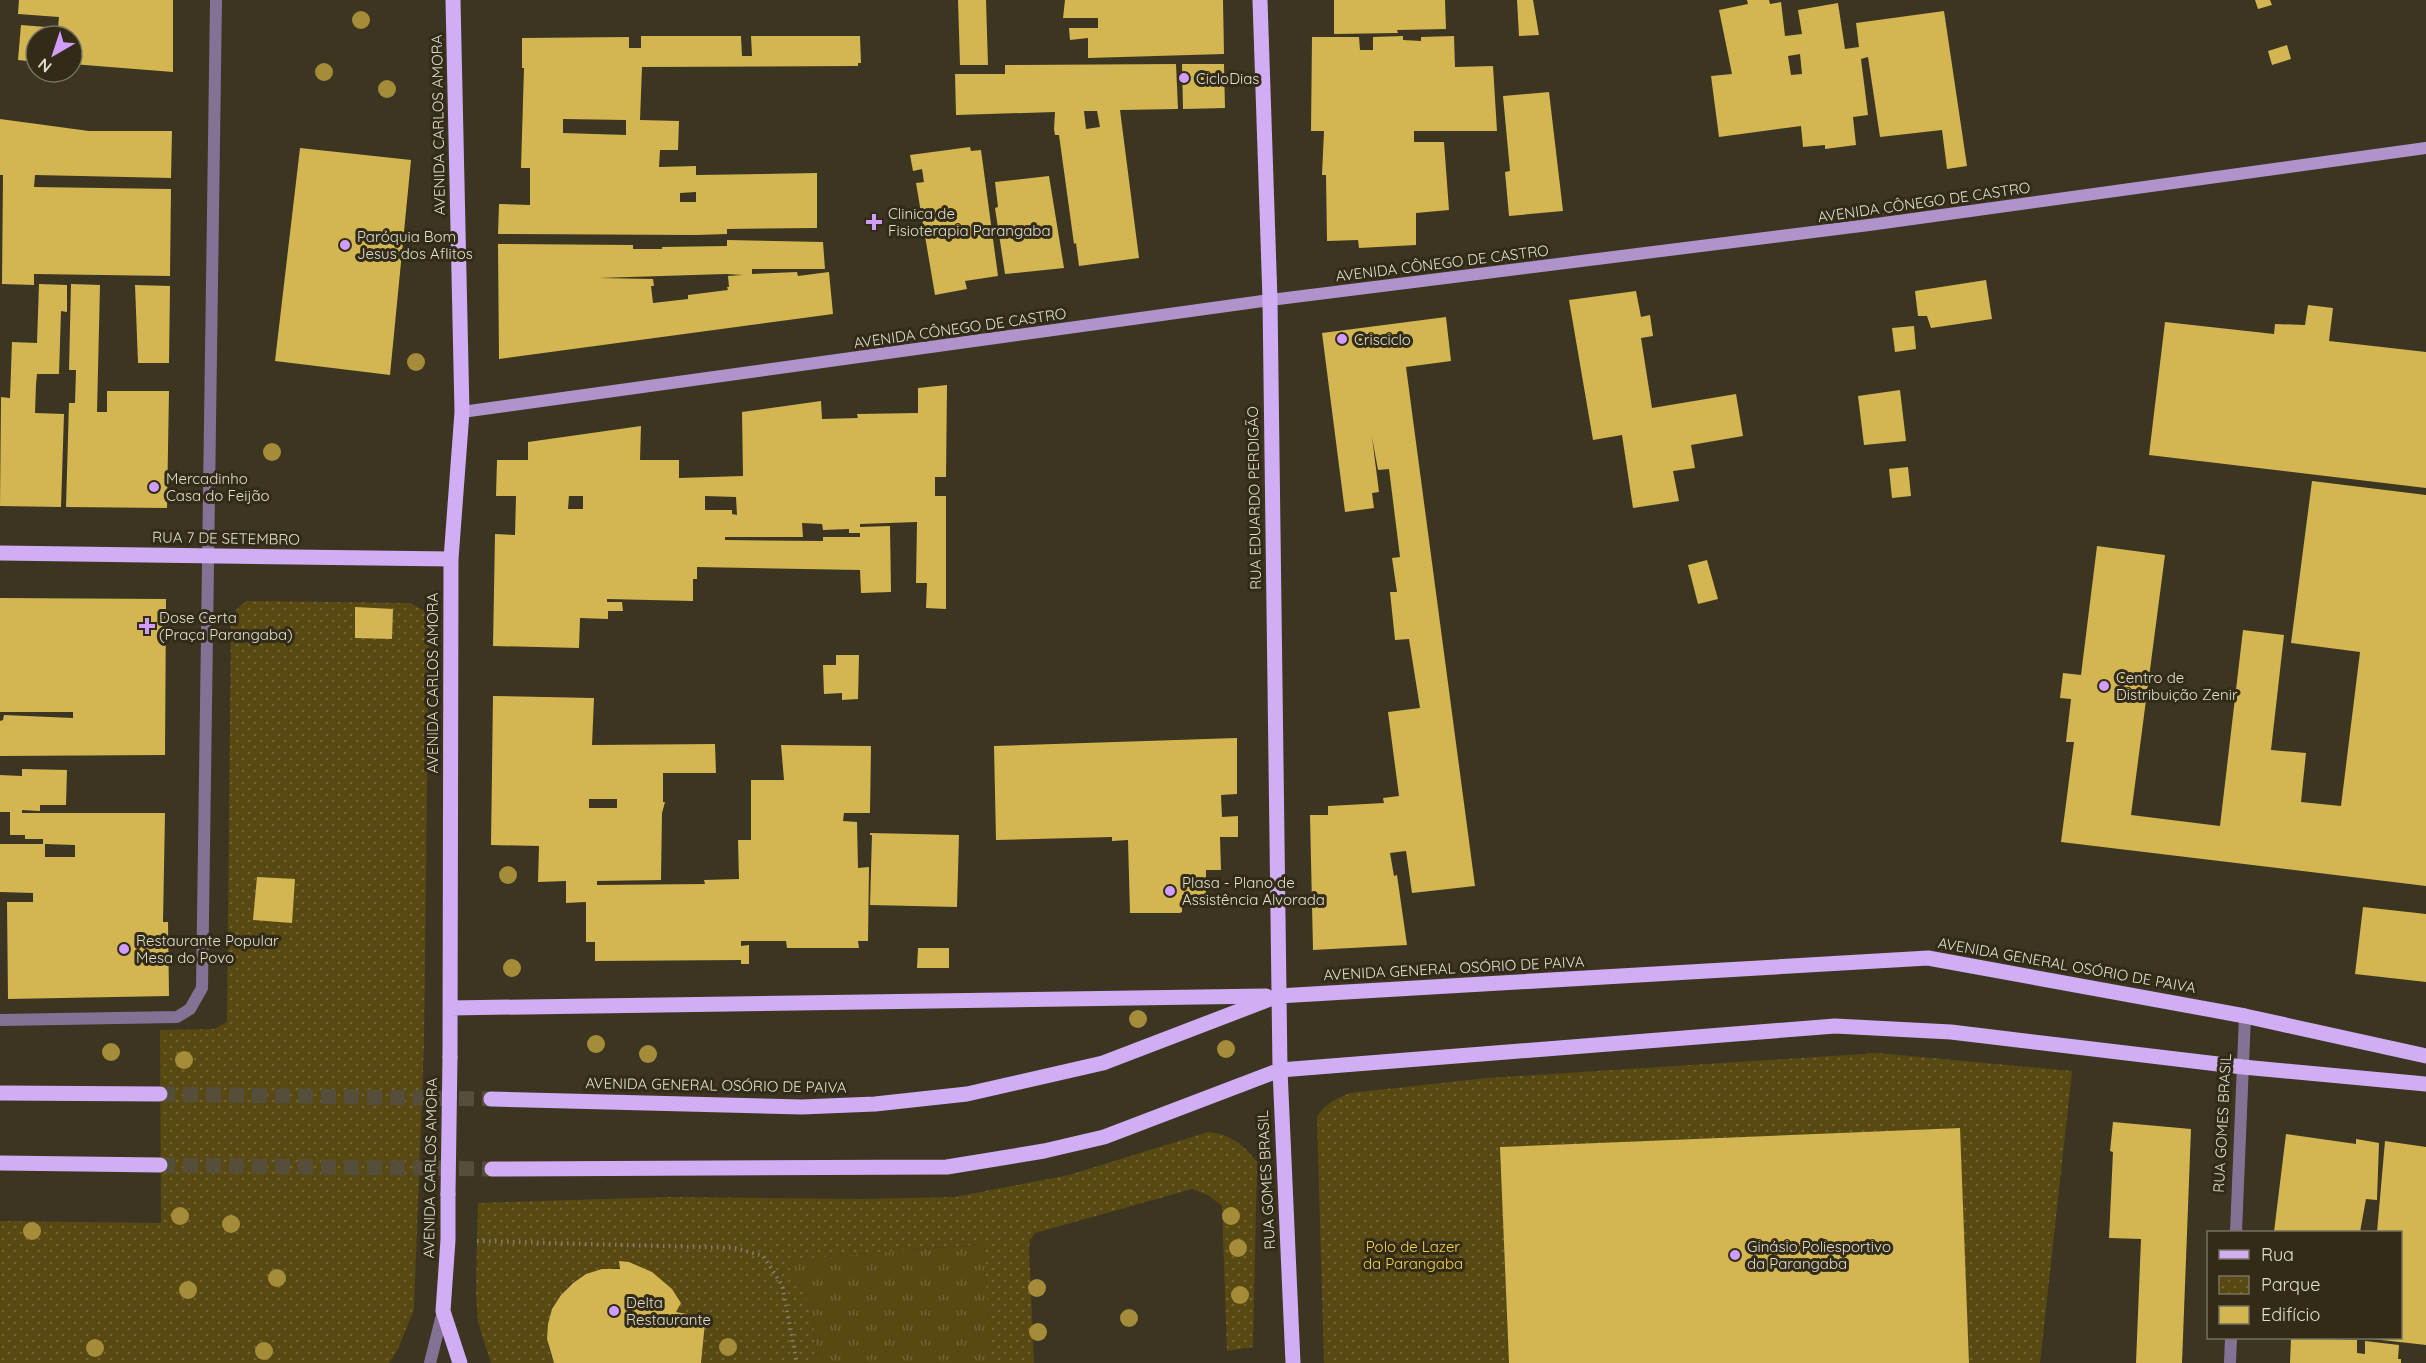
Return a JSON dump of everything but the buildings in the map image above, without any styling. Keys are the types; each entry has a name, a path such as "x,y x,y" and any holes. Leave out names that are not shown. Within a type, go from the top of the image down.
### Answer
{"main road":[{"name":"AVENIDA CARLOS AMORA","path":"453,0 462,412 451,559 450,1057 448,1240 443,1311 460,1363"},
{"name":"RUA EDUARDO PERDIGÃO","path":"1260,0 1270,300 1278,996"},
{"name":"AVENIDA CÔNEGO DE CASTRO","path":"462,412 1270,300 1869,225 2426,148"},
{"name":"RUA 7 DE SETEMBRO","path":"0,553 451,559"},
{"name":"AVENIDA GENERAL OSÓRIO DE PAIVA","path":"490,1099 802,1107 875,1104 966,1094 1103,1064 1278,996 1928,958 2246,1016 2426,1056"},
{"path":"450,1008 1278,996"},
{"name":"RUA GOMES BRASIL","path":"1278,996 1293,1363"},
{"path":"492,1169 947,1167 1044,1151 1104,1137 1280,1070 1835,1026 1950,1032 2243,1067 2426,1084"},
{"path":"0,1093 160,1094"},
{"path":"0,1163 160,1165"}],"street":[{"path":"0,1020 177,1017 190,1009 202,988 216,0"},
{"name":"RUA GOMES BRASIL","path":"2236,1231 2246,1016"},
{"path":"430,1363 443,1311"},
{"path":"2229,1363 2231,1339"}],"path":[{"path":"448,1240 735,1248 763,1256 782,1285 797,1363"}],"green space":[{"path":"246,601 410,603 423,610 429,620 424,1042 414,1309 398,1349 389,1363 0,1363 0,1221 161,1223 160,1030 214,1029 227,1022 231,622 236,610"},
{"name":"Polo de Lazer da Parangaba","path":"1878,1053 2072,1071 2040,1363 1969,1363 1959,1128 1501,1147 1509,1363 1324,1363 1317,1117 1327,1105 1335,1100 1350,1093 1487,1078"},
{"path":"1208,1132 1236,1141 1257,1162 1253,1347 1227,1351 1222,1206 1208,1195 1192,1189 1035,1233 1030,1240 1029,1249 1034,1363 991,1363 984,1244 785,1260 810,1305 819,1363 701,1363 705,1323 692,1326 693,1315 676,1312 681,1302 670,1289 652,1273 629,1262 618,1268 585,1275 565,1290 557,1301 549,1326 548,1339 554,1363 491,1363 478,1322 476,1293 478,1203 672,1197 863,1199 955,1197 1069,1175"},
{"path":"985,1244 991,1363 819,1363 810,1305 784,1260"}],"tunnel":[{"path":"160,1094 491,1099"},
{"path":"160,1165 492,1169"}],"place":[{"name":"CicloDias","path":"1184,78"},
{"name":"Clinica de Fisioterapia Parangaba","path":"874,222"},
{"name":"Paróquia Bom Jesus dos Aflitos","path":"345,245"},
{"name":"Crisciclo","path":"1342,339"},
{"name":"Mercadinho Casa do Feijão","path":"154,487"},
{"name":"Dose Certa (Praça Parangaba)","path":"147,626"},
{"name":"Centro de Distribuição Zenir","path":"2104,686"},
{"name":"Plasa - Plano de Assistência Alvorada","path":"1170,891"},
{"name":"Restaurante Popular Mesa do Povo","path":"124,949"},
{"name":"Ginásio Poliesportivo da Parangaba","path":"1735,1255"},
{"name":"Delta Restaurante","path":"614,1311"}]}
